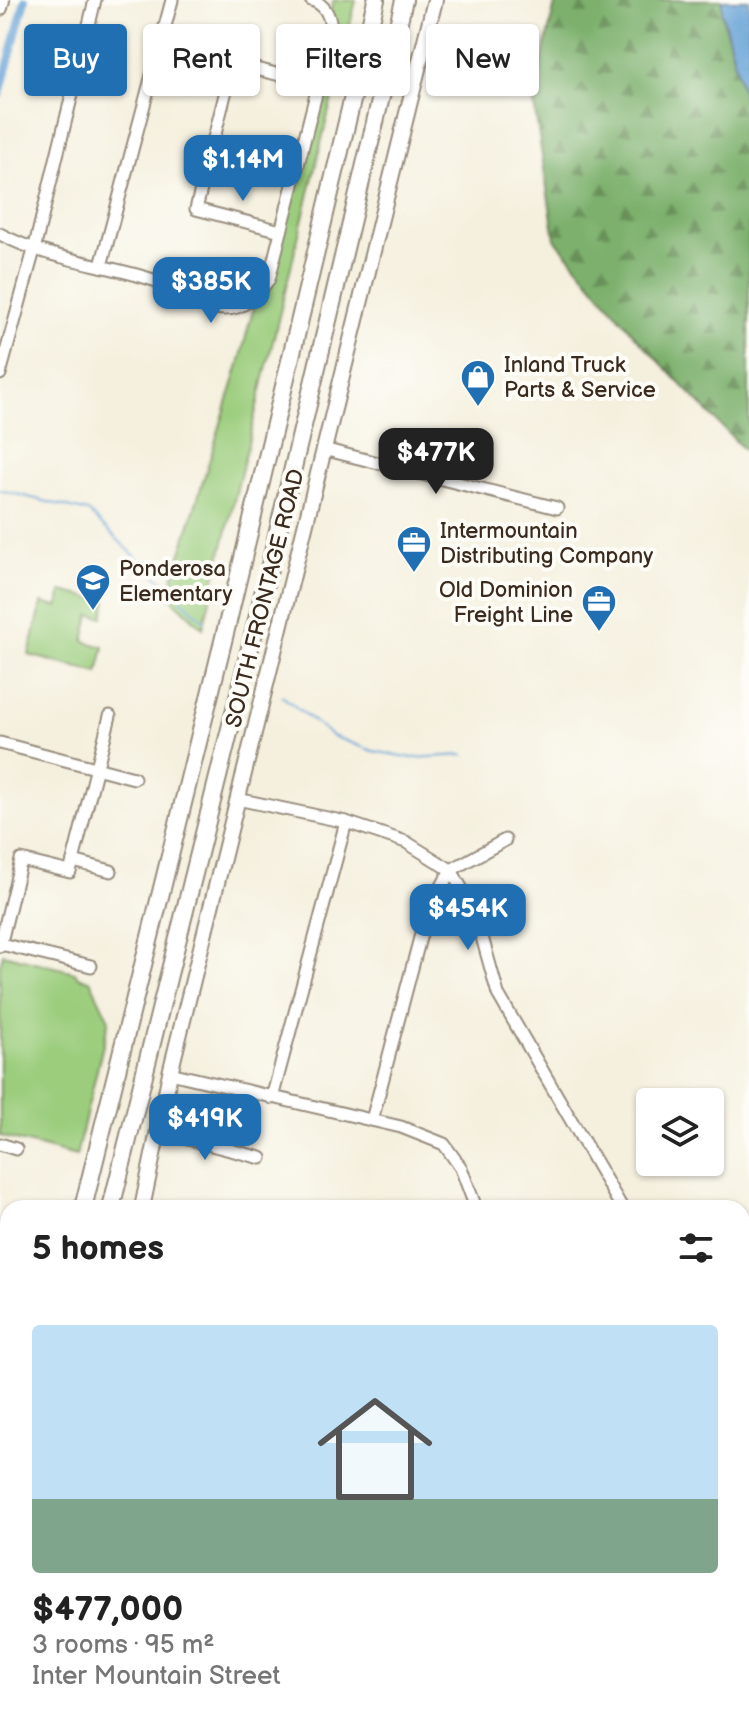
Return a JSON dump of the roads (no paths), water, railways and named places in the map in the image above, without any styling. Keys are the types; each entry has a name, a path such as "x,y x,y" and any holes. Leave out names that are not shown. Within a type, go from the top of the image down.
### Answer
{"highway":[{"path":"85,1200 228,621 376,0"},
{"path":"113,1200 404,0"},
{"path":"0,1714 0,1736"}],"main road":[{"path":"0,8 2,0"},
{"name":"SOUTH FRONTAGE ROAD","path":"144,1200 170,1073 435,0"}],"street":[{"path":"0,374 34,250 80,42 95,0"},
{"path":"101,266 172,0"},
{"path":"311,0 329,14 331,24"},
{"path":"276,74 233,63 196,209 281,231"},
{"path":"0,234 34,250 162,283 210,307 229,309 242,305 258,294 269,279 316,96"},
{"path":"323,449 557,508"},
{"path":"91,966 0,945 21,860 70,872 110,716"},
{"path":"0,743 134,778"},
{"path":"237,799 346,822 406,842 451,870 475,912 498,994 617,1200"},
{"path":"272,1098 346,822"},
{"path":"372,1120 426,915 451,870 505,840"},
{"path":"73,861 111,871"},
{"path":"170,1073 401,1127 444,1144 461,1168 473,1200"},
{"path":"157,1131 261,1158"},
{"path":"0,1144 16,1149"}],"water":[{"path":"722,0 749,0 749,117 722,13"}],"waterway":[{"path":"0,94 25,0"},
{"path":"0,490 88,512 176,594"},
{"path":"181,599 205,621"},
{"path":"282,696 332,736 373,751 413,758 464,755"}],"place":[{"name":"Inland Truck Parts & Service","path":"478,408"},
{"name":"Intermountain Distributing Company","path":"414,574"},
{"name":"Ponderosa Elementary","path":"93,612"},
{"name":"Old Dominion Freight Line","path":"599,633"}]}
